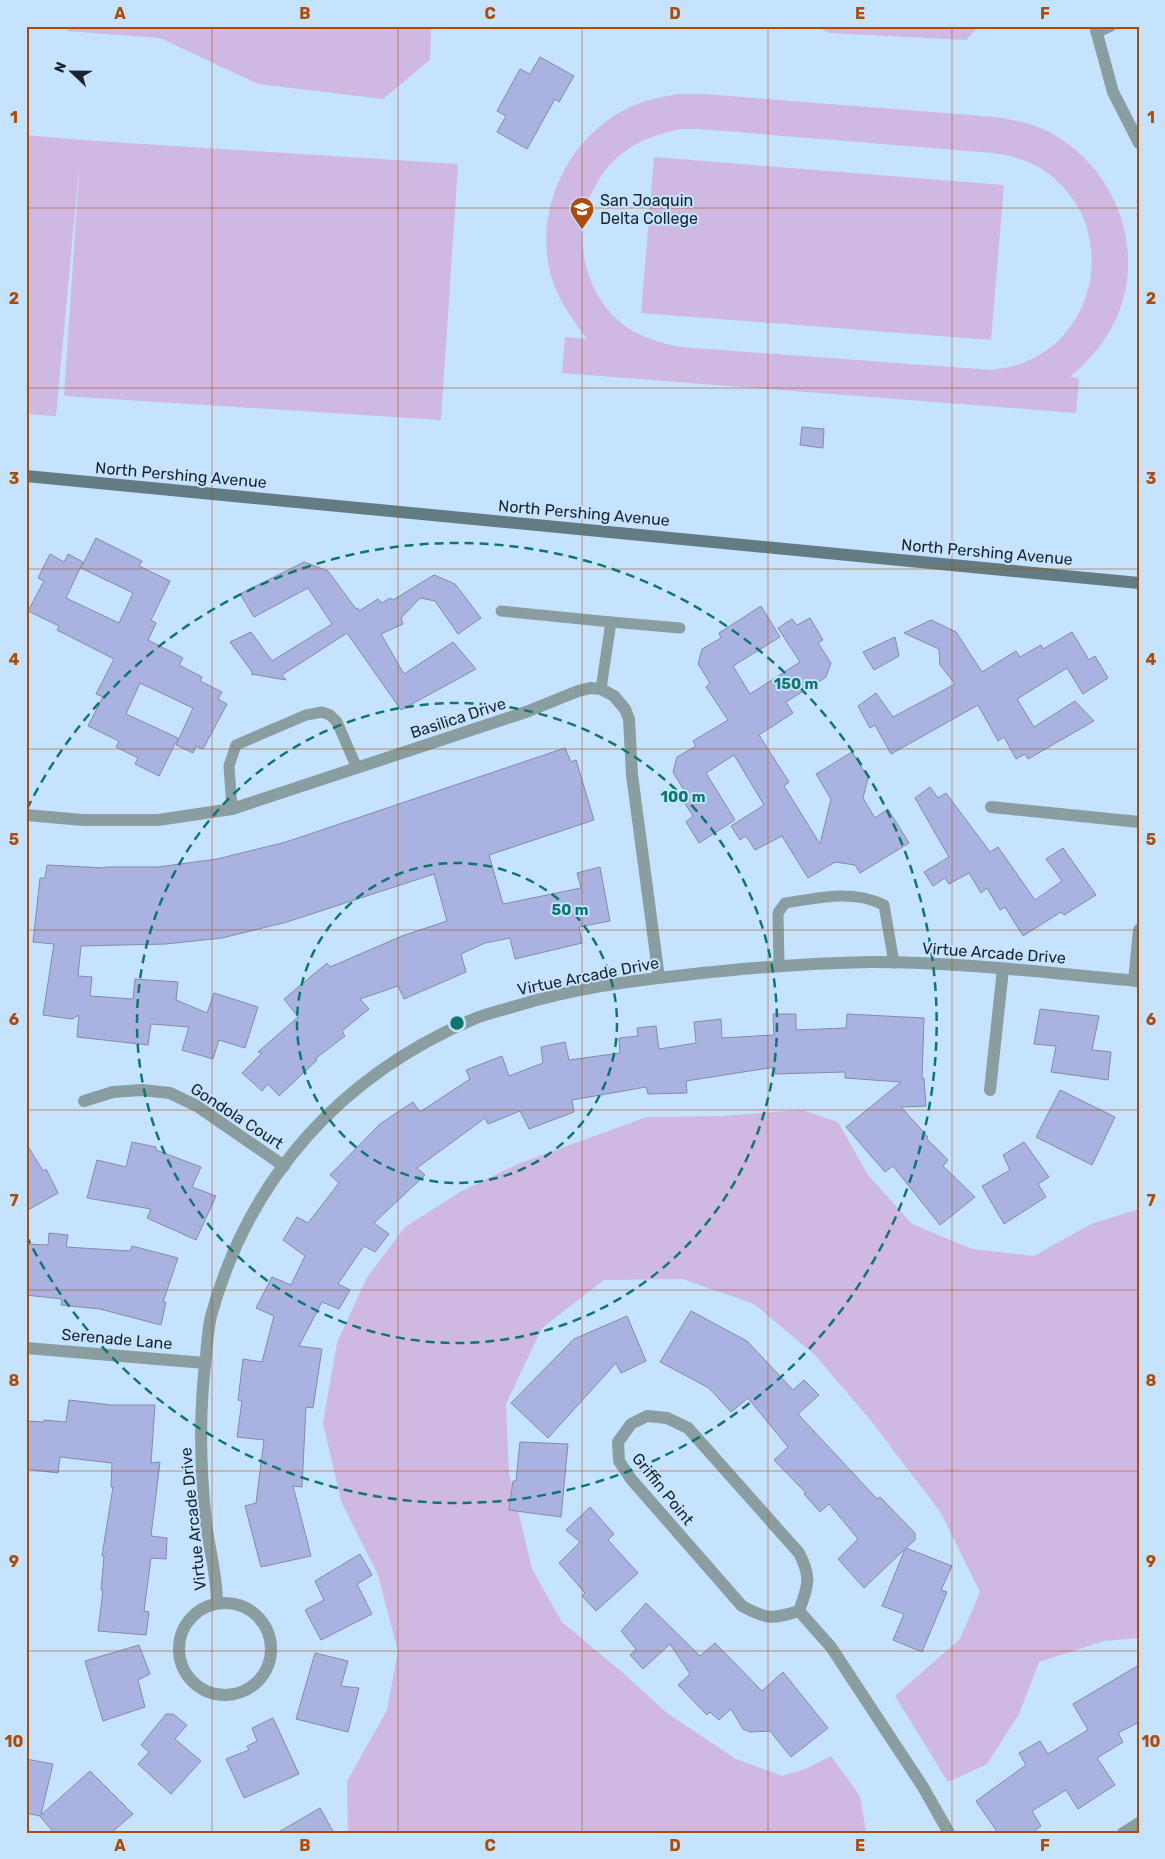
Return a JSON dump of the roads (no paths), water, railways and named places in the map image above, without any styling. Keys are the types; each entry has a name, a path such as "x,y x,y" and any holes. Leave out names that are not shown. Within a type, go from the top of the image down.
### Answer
{"main road":[{"name":"North Pershing Avenue","path":"26,476 1139,583"}],"street":[{"path":"1095,30 1113,92 1139,142"},
{"path":"600,689 614,696 626,708 629,719 632,775 659,978"},
{"name":"Basilica Drive","path":"26,815 83,820 158,820 232,809 526,712 578,690 600,689"},
{"path":"991,807 1139,822"},
{"path":"1136,981 1139,930"},
{"name":"Virtue Arcade Drive","path":"217,1603 217,1583 206,1523 201,1401 210,1318 233,1252 261,1197 304,1139 334,1108 364,1082 411,1050 478,1017 540,998 608,985 758,966 872,962 956,965 1136,981"},
{"path":"990,1090 1003,969"},
{"name":"Gondola Court","path":"84,1101 113,1092 142,1090 170,1093 197,1106 284,1166"},
{"name":"Serenade Lane","path":"26,1348 205,1363"},
{"name":"Griffin Point","path":"647,1416 667,1418 688,1428 799,1553 807,1568 808,1587 799,1611 777,1617 762,1616 742,1606 631,1479 619,1461 618,1442 631,1424 647,1416"},
{"name":"Virtue Arcade Drive","path":"217,1603 233,1603 248,1608 260,1618 268,1632 272,1647 270,1663 262,1677 251,1688 237,1694 221,1696 207,1692 194,1684 185,1672 180,1659 179,1644 183,1630 192,1617 203,1608 217,1603"},
{"path":"799,1611 836,1656 923,1787 948,1833"},
{"path":"1122,1833 1139,1823"}],"lane":[{"path":"1095,30 1111,26"},
{"path":"501,611 680,628"},
{"path":"600,689 611,622"},
{"path":"232,809 229,766 236,745 306,715 322,712 330,715 337,722 357,768"},
{"path":"779,966 778,913 780,907 785,903 840,895 872,899 884,905 894,963"}],"place":[{"name":"San Joaquin Delta College","path":"582,230"}]}
